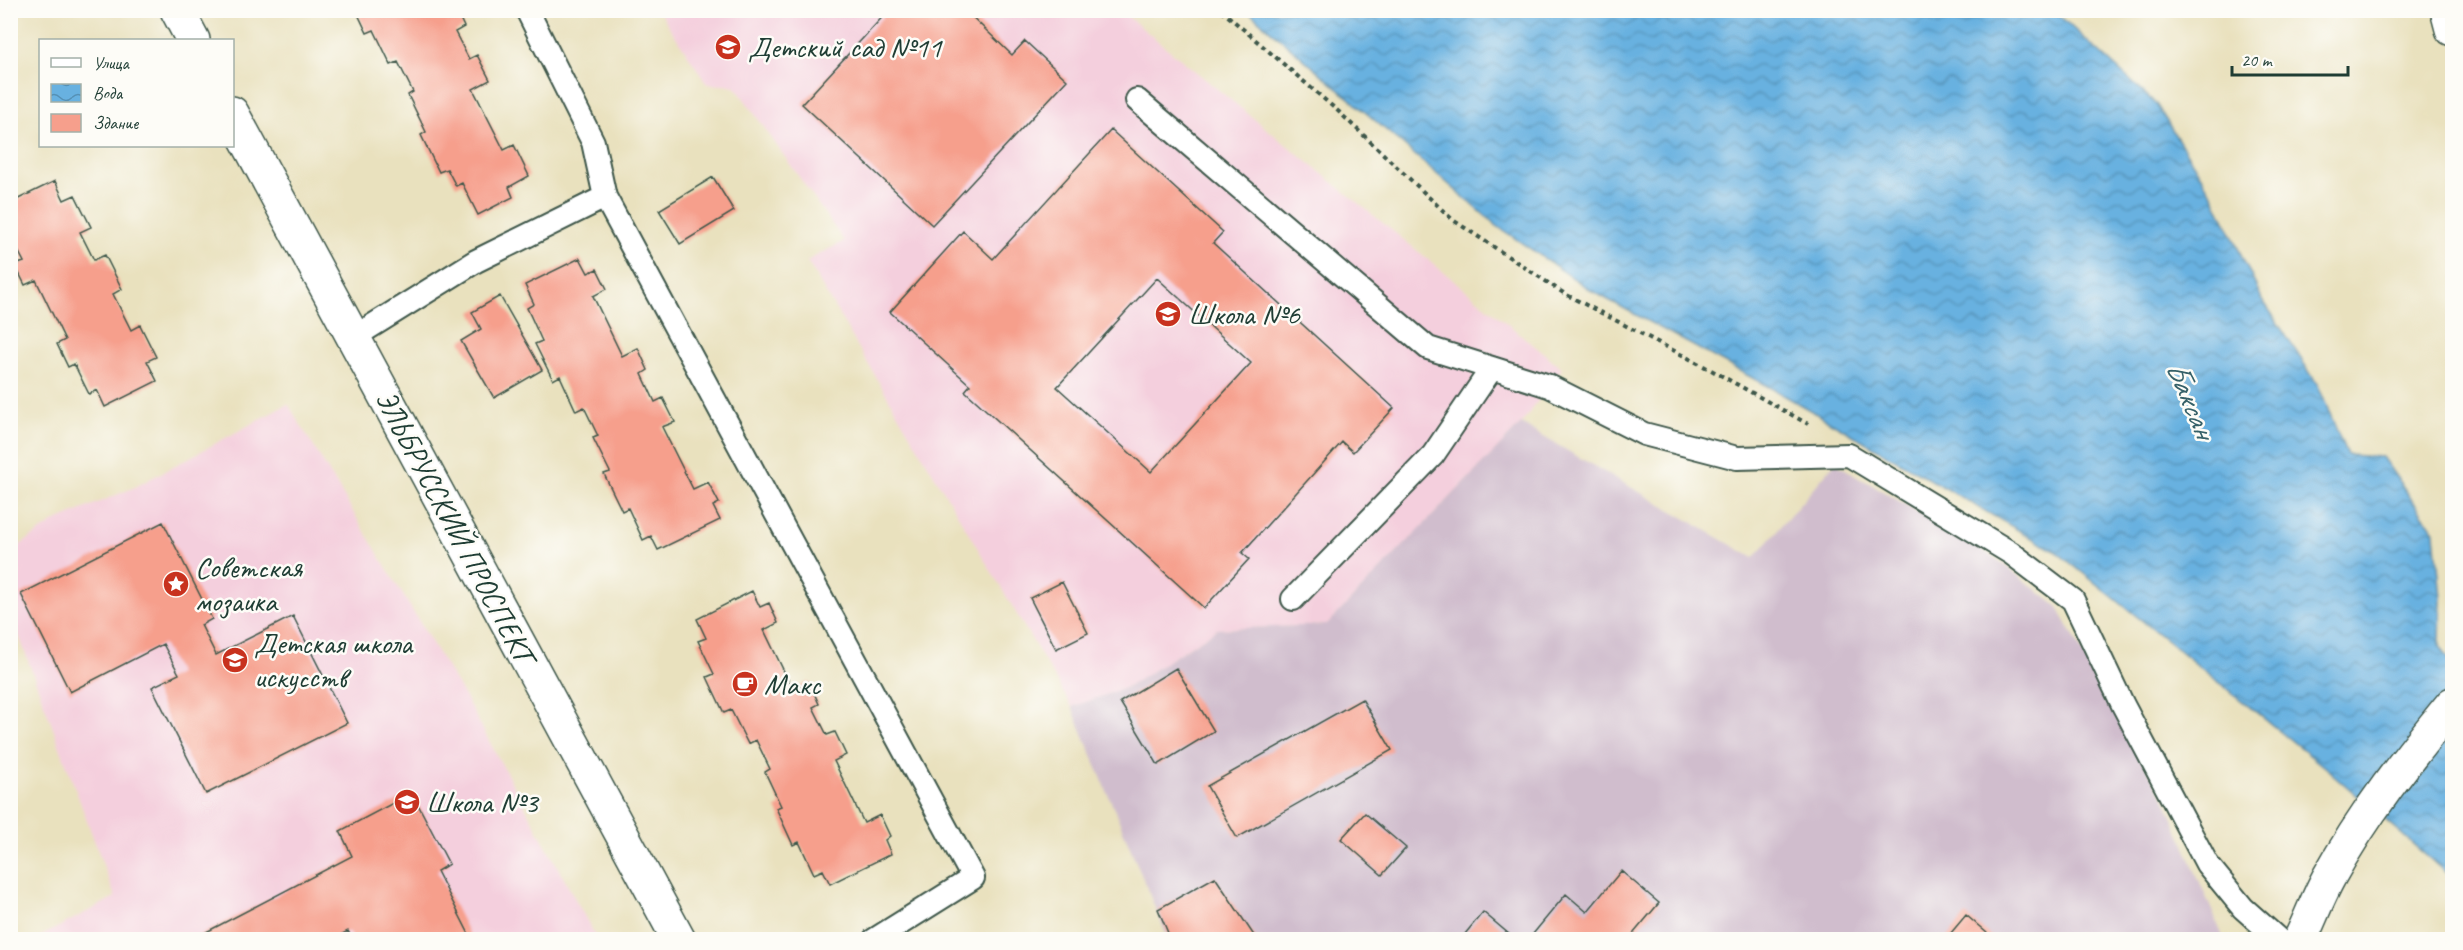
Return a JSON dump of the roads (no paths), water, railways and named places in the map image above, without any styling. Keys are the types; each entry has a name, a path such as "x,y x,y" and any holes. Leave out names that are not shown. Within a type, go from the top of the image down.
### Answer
{"main road":[{"path":"177,10 192,39"},
{"path":"2447,10 2452,29"},
{"name":"ЭЛЬБРУССКИЙ ПРОСПЕКТ","path":"234,117 678,939"},
{"path":"2300,939 2328,878 2362,824 2415,750 2452,704"}],"lane":[{"path":"527,10 593,142 605,197 973,878 874,939"},
{"path":"1137,100 1428,348 1548,386 1644,434 1737,458 1849,455 2011,553 2073,600 2123,705 2207,864 2243,908 2279,939"},
{"path":"354,337 476,261 605,197"},
{"path":"1293,599 1433,455 1492,368"}],"water":[{"name":"Баксан","path":"1248,11 2054,11 2156,104 2214,197 2262,299 2318,385 2347,455 2382,457 2435,532 2441,598 2440,645 2452,664 2452,878 2328,770 2058,553 1780,393 1592,291 1497,226"}],"place":[{"name":"Детский сад №11","path":"728,47"},
{"name":"Школа №6","path":"1168,314"},
{"name":"Советская мозаика","path":"176,584"},
{"name":"Детская школа искусств","path":"235,660"},
{"name":"Макс","path":"745,684"},
{"name":"Школа №3","path":"407,802"}]}
